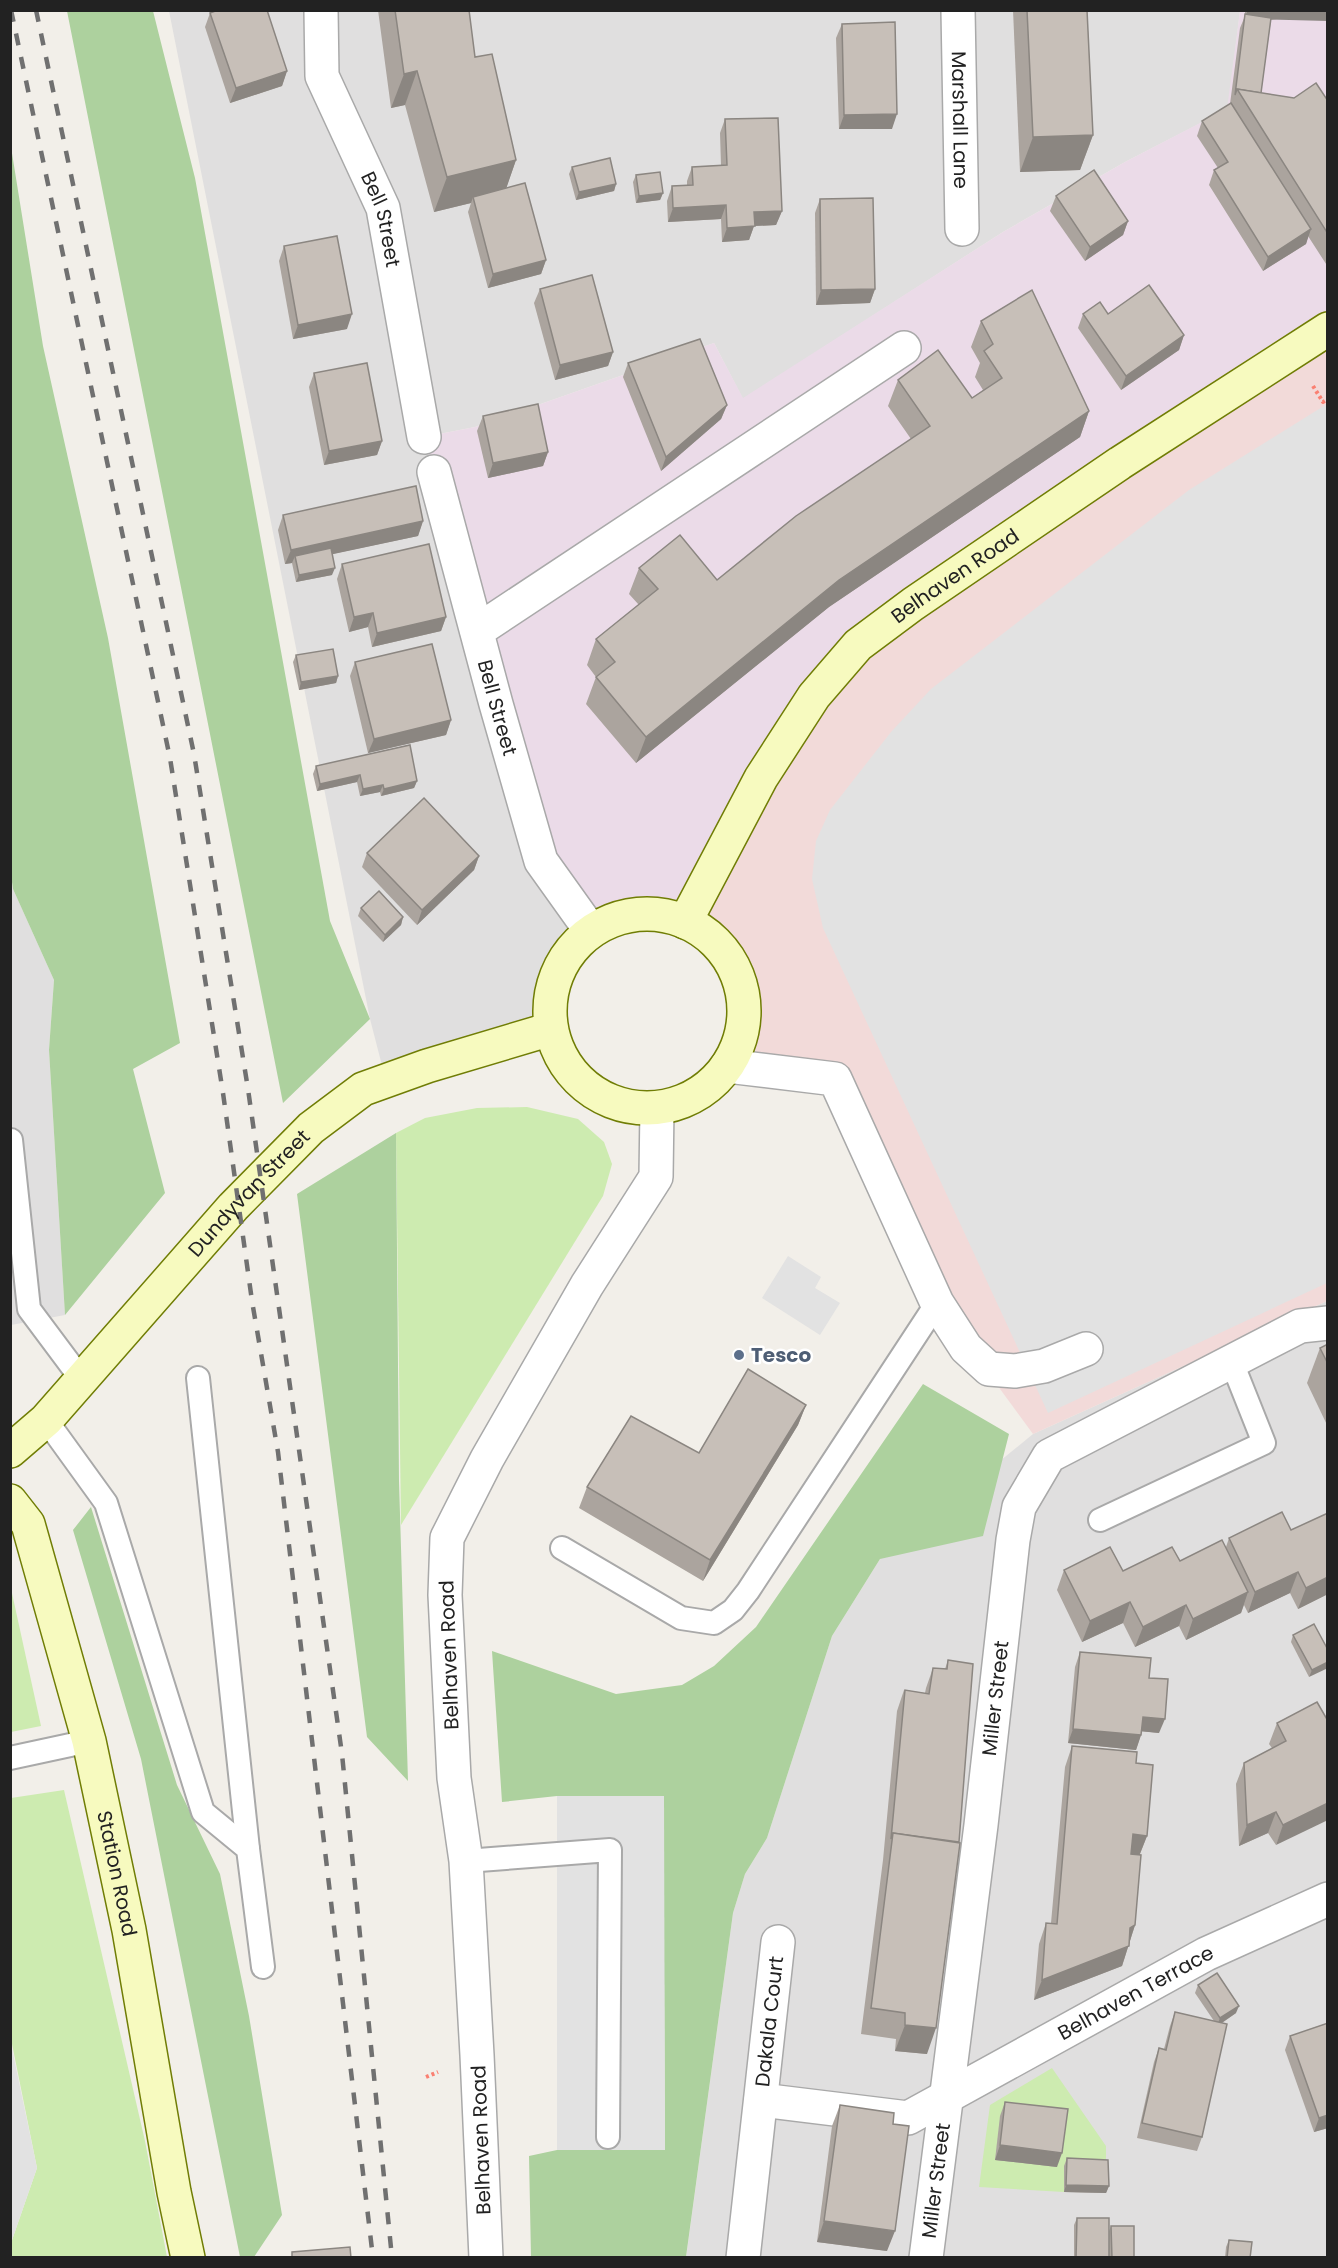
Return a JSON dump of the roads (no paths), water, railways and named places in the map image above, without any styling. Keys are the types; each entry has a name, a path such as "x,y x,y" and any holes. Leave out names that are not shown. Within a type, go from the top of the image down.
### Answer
{"street":[{"name":"Bell Street","path":"321,10 322,76 383,208 424,436"},
{"name":"Marshall Lane","path":"958,10 962,229"},
{"name":"Belhaven Road","path":"685,922 767,769 814,696 858,645 912,604 1110,470 1328,329"},
{"path":"477,631 904,348"},
{"name":"Bell Street","path":"434,472 541,861 591,931"},
{"path":"647,914 666,916 685,922 712,940 723,951 736,972 742,996 744,1020 738,1044 727,1066 713,1082 697,1094 678,1103 657,1108 628,1106 600,1096 577,1078 559,1058 551,1029 551,1001 557,974 571,950 591,931 627,916 647,914"},
{"name":"Dundyvan Street","path":"10,1451 46,1420 233,1208 311,1128 363,1089 427,1066 551,1029"},
{"path":"727,1066 835,1079 937,1303 966,1348 989,1369 1015,1371 1044,1366 1086,1349"},
{"name":"Belhaven Road","path":"486,2258 466,1861 454,1778 445,1595 447,1538 487,1459 576,1306 656,1177 657,1108"},
{"name":"Miller Street","path":"926,2258 1013,1540 1019,1507 1049,1456 1300,1326 1328,1323"},
{"name":"Station Road","path":"10,1501 28,1524 89,1741 129,1930 174,2192 188,2258"},
{"name":"Belhaven Terrace","path":"947,2095 1206,1954 1328,1899"},
{"name":"Dakala Court","path":"743,2258 778,1942"},
{"name":"Dakala Court","path":"761,2100 908,2118 947,2095"}],"lane":[{"path":"11,1140 29,1309 82,1380"},
{"path":"562,1548 681,1618 714,1623 733,1610 748,1592 937,1303"},
{"path":"1100,1520 1264,1443 1231,1360"},
{"path":"198,1378 248,1850 263,1967"},
{"path":"46,1420 106,1503 203,1812 248,1850"},
{"path":"10,1758 89,1741"},
{"path":"466,1861 610,1850 608,2137"}],"railway":[{"path":"11,10 170,758 223,1093 252,1301 278,1452 373,2258"},
{"path":"36,10 194,754 248,1089 342,1754 392,2258"}],"place":[{"name":"Tesco","path":"739,1355"}]}
